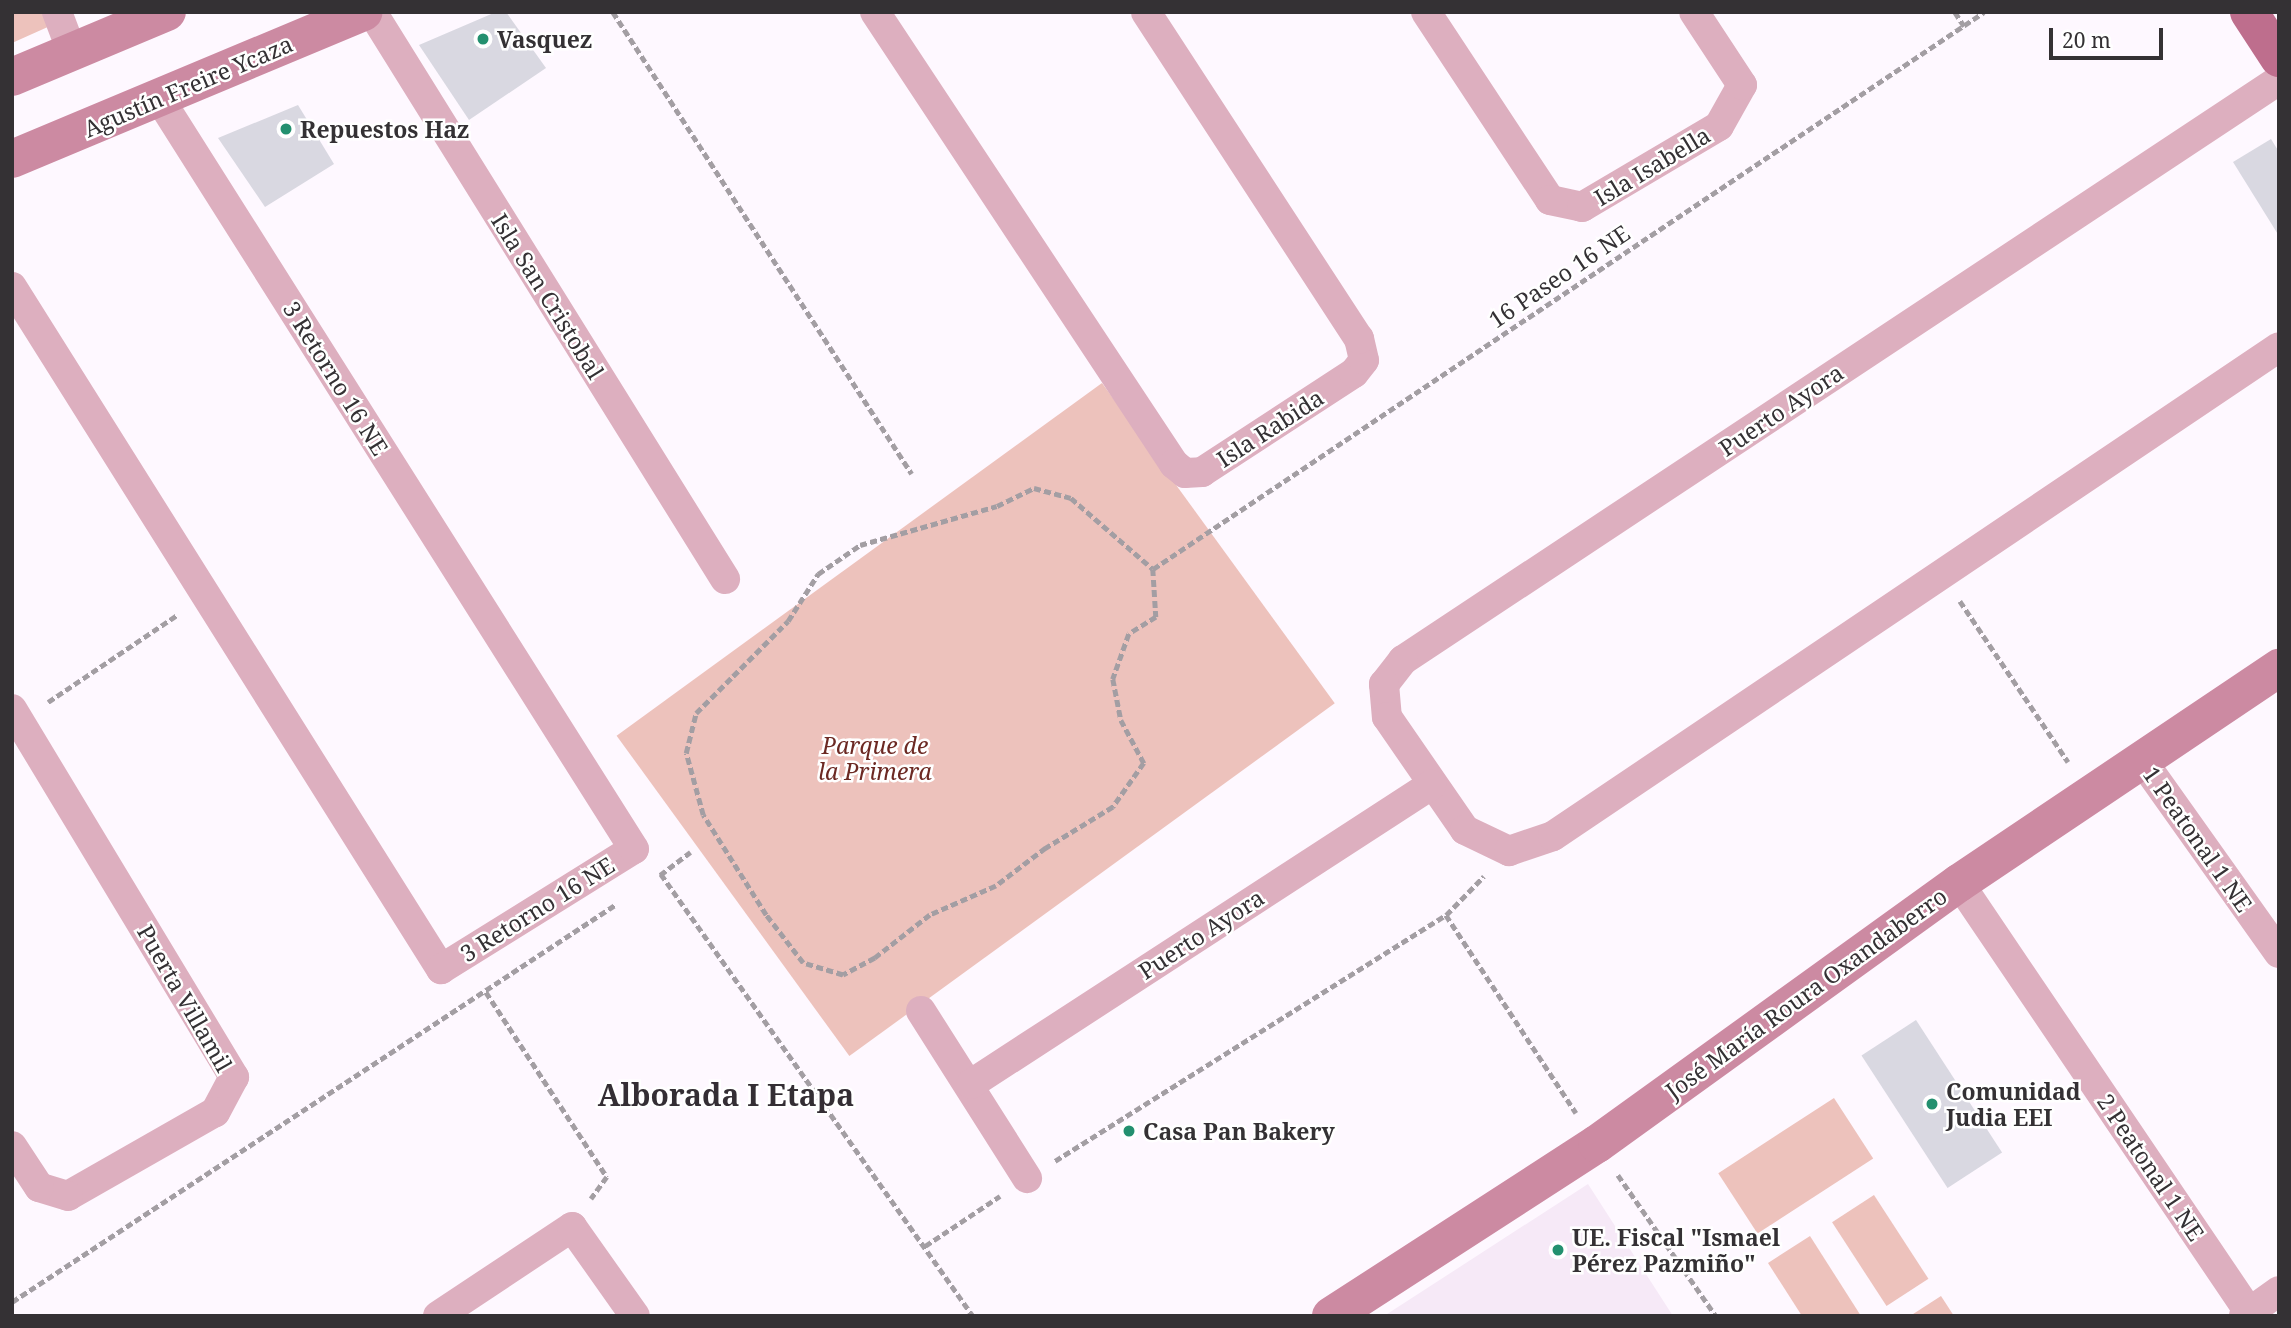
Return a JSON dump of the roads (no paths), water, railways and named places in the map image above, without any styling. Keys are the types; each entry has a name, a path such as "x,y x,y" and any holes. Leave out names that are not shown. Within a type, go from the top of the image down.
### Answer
{"main road":[{"path":"2249,12 2279,58"}],"street":[{"path":"57,12 72,52"},
{"path":"12,77 167,12"},
{"name":"Agustín Freire Ycaza","path":"12,159 365,12"},
{"name":"Isla San Cristobal","path":"372,12 725,579"},
{"name":"Isla Rabida","path":"875,12 1174,464 1185,473 1202,472 1354,373 1364,360 1359,339 1146,12"},
{"name":"Isla Isabella","path":"1426,12 1550,200 1582,207 1719,126 1742,85 1694,12"},
{"name":"Puerto Ayora","path":"2279,80 1403,660 1384,684 1387,717 1431,785 1465,830 1509,851 1553,836 2279,347"},
{"name":"3 Retorno 16 NE","path":"12,287 204,597 441,969 634,849 159,98"},
{"name":"José María Roura Oxandaberro","path":"1331,1316 1597,1144 1959,883 2279,668"},
{"name":"Puerta Villamil","path":"12,1146 39,1186 68,1196 215,1112 234,1077 16,715"},
{"name":"1 Peatonal 1 NE","path":"2141,759 2279,953"},
{"name":"Puerto Ayora","path":"971,1084 1431,785"},
{"name":"2 Peatonal 1 NE","path":"1959,883 2246,1314"},
{"path":"921,1011 971,1084 1027,1178"},
{"path":"438,1316 572,1227 635,1316"},
{"path":"2246,1314 2279,1291"}],"place":[{"name":"Vasquez","path":"483,39"},
{"name":"Repuestos Haz","path":"286,129"},
{"name":"Comunidad Judia EEI","path":"1932,1104"},
{"name":"Casa Pan Bakery","path":"1129,1131"},
{"name":"UE. Fiscal \"Ismael Pérez Pazmiño\"","path":"1558,1250"}],"district":[{"name":"Alborada I Etapa","path":"726,1095"}],"park label":[{"name":"Parque de la Primera","path":"875,758"}]}
